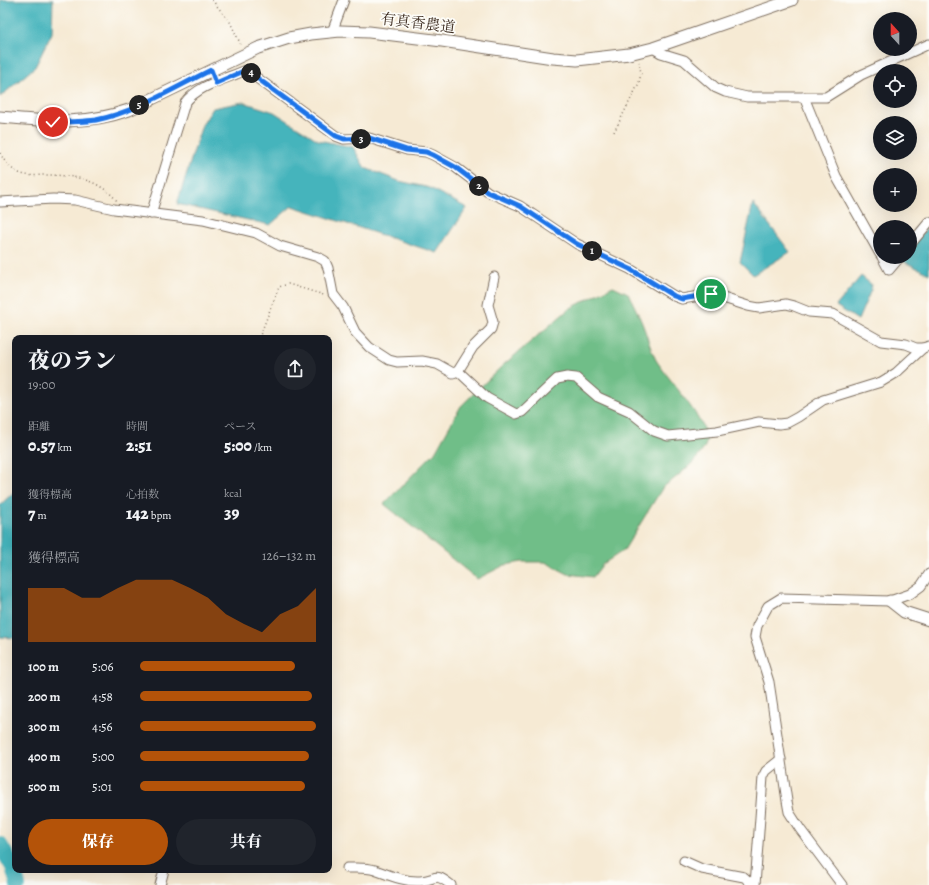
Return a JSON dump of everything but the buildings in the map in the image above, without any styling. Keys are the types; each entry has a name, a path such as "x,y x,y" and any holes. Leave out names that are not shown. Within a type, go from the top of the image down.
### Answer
{"street":[{"path":"332,32 344,0"},
{"name":"有真香農道","path":"0,117 53,122 95,120 129,110 244,54 289,38 332,32 370,32 442,41 553,58 577,60 607,58 653,48 792,0"},
{"path":"653,48 661,53 684,60 716,88 725,92 747,96 826,97 861,76 929,44"},
{"path":"244,54 246,70 336,136 344,139 369,138 406,150 426,152 433,155 455,167 488,192 520,206 577,244 630,269 674,296 682,299 711,294 759,308 786,304 809,312 833,314 881,341 926,347"},
{"path":"211,70 216,83"},
{"path":"151,214 185,103 190,96 198,90 246,70"},
{"path":"804,97 836,176 873,242"},
{"path":"0,202 53,199 75,200 124,210 204,220 235,226 256,233 280,246 318,257 325,262 328,268 333,294 343,307 355,332 361,340 389,360 422,361 437,364 453,373 458,371 474,347 491,329 493,322 488,305 494,277"},
{"path":"917,237 929,222"},
{"path":"886,264 889,270 894,264"},
{"path":"458,371 486,398 516,414 522,412 557,379 567,377 576,378 598,397 629,411 654,431 668,436 717,431 759,422 778,424 787,423 823,400 881,382 896,373 926,347"},
{"path":"842,885 816,852 790,812 769,682 755,637 757,626 768,606 781,598 890,601 910,594 921,586 929,574"},
{"path":"890,601 904,612 929,620"},
{"path":"754,885 763,777 766,771 781,760"},
{"path":"684,861 702,869 744,877 754,885"},
{"path":"347,868 374,870 382,874 421,881 441,877 451,885"},
{"path":"160,885 163,873"}],"path":[{"path":"212,0 230,22 244,54"},
{"path":"614,132 639,83 641,73 636,52"},
{"path":"0,153 9,168 20,174 32,176 73,176 88,180 100,186 113,196 124,210"},
{"path":"260,335 278,288 282,285 288,284 322,295 333,294"}],"green space":[{"path":"613,286 628,293 644,328 656,360 694,411 705,431 707,439 702,452 690,466 663,487 624,550 603,564 593,577 568,574 545,562 522,562 505,565 477,579 384,504 435,452 461,406 501,367 569,309"}],"water":[{"path":"0,0 53,0 52,33 35,67 0,97"},
{"path":"243,102 274,112 318,140 353,147 365,168 399,181 430,188 467,208 437,253 292,206 270,225 177,204 202,125 213,108"},
{"path":"753,203 790,252 753,275 740,262"},
{"path":"929,225 929,274 909,264 917,264 917,240"},
{"path":"861,276 871,284 871,290 858,320 836,306"},
{"path":"12,494 12,638 0,637 0,505"}],"waterway":[{"path":"0,845 12,865"},
{"path":"15,873 18,885"}],"route":[{"path":"53,122 76,122 95,120 111,116 129,110 211,70 216,83 246,70 336,136 344,139 369,138 406,150 426,152 455,167 488,192 520,206 577,244 630,269 674,296 682,299 703,294 711,294"}]}
